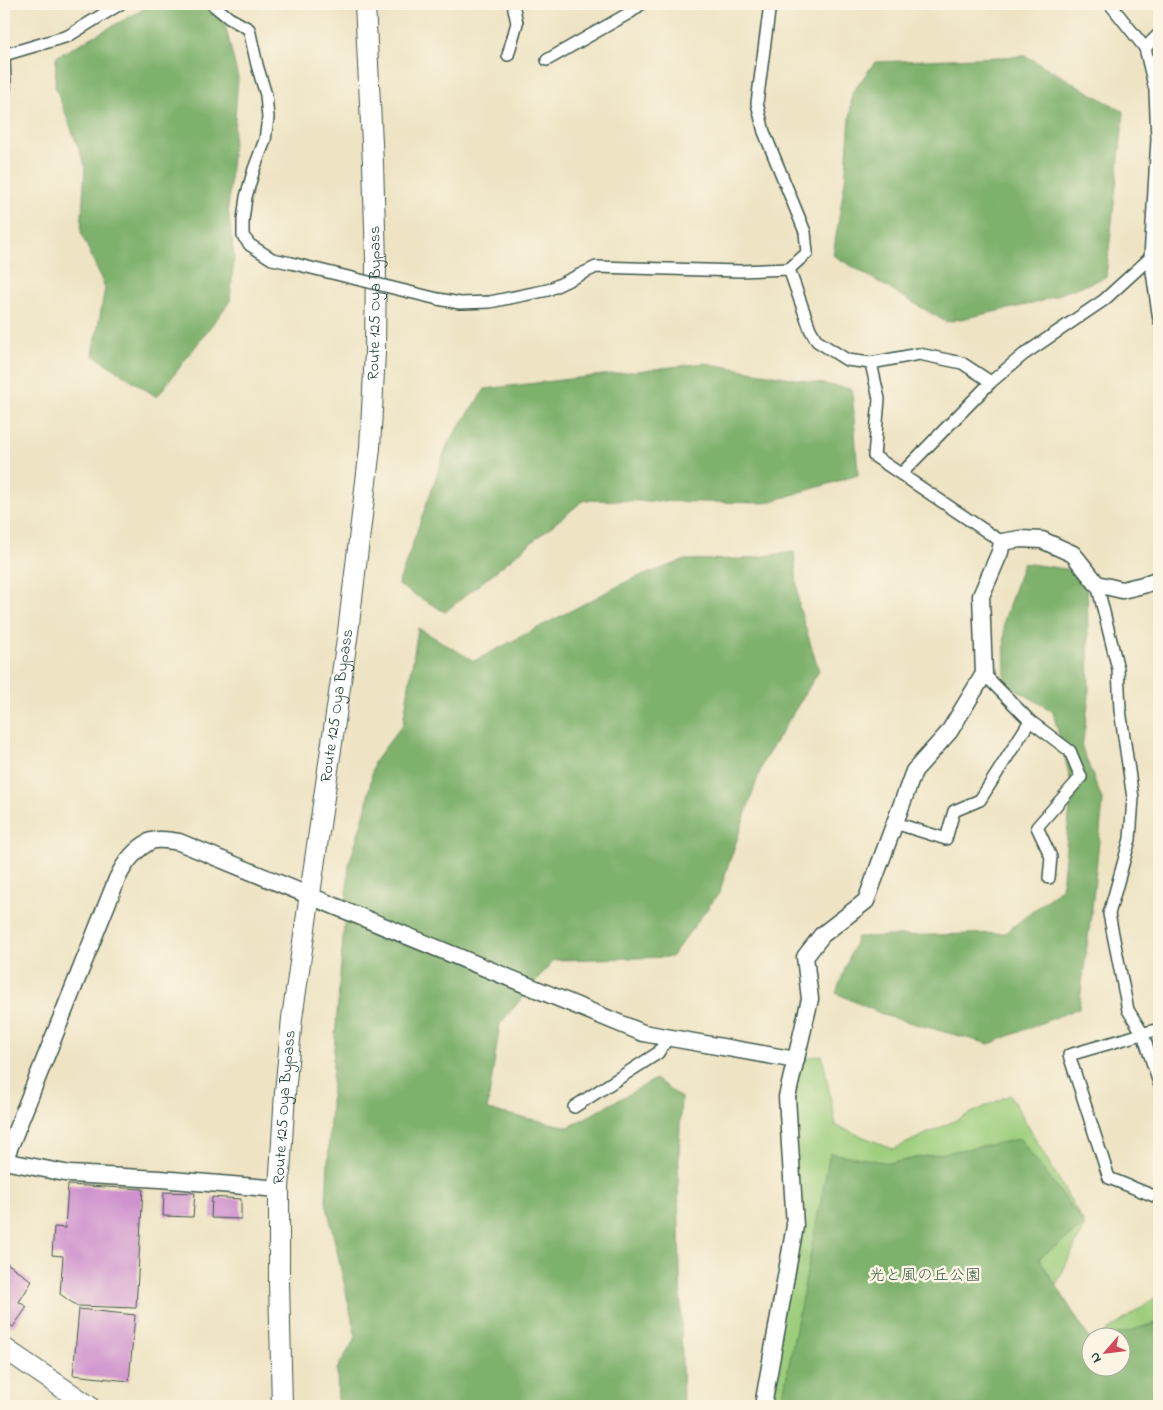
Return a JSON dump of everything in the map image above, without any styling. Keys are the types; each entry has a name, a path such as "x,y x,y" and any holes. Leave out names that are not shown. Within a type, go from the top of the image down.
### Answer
{"highway":[{"name":"Route 125 Oya Bypass","path":"282,1406 279,1189 291,1027 348,632 370,448 375,352 376,261 365,4"},
{"path":"4,1348 88,1406"}],"street":[{"path":"4,90 4,55 68,36 120,4"},
{"path":"212,4 229,18 249,29 266,95 268,118 265,140 246,197 243,220 243,236 250,245 272,259 460,303 490,302 548,290 596,267 740,271 789,269 807,253 805,232 764,132 757,103 770,4"},
{"path":"508,55 517,23 513,4"},
{"path":"547,60 632,12 641,4"},
{"path":"1110,4 1145,48 1155,90 1158,139 1150,258 1159,320"},
{"path":"1145,48 1159,34"},
{"path":"901,474 991,382 1023,354 1104,300 1150,258"},
{"path":"789,269 810,329 817,341 847,360 871,363 919,354 962,363 991,382"},
{"path":"871,363 879,399 874,456 1002,542 1020,539 1042,540 1073,554 1097,584 1118,669 1120,710 1133,798 1130,839 1109,914 1128,1010 1143,1034 1159,1083"},
{"path":"763,1406 795,1226 787,1097 810,999 805,957 822,935 866,901 914,770 949,732 984,674 981,596 1000,552 1002,542"},
{"path":"1097,584 1122,590 1159,579"},
{"path":"984,674 1030,721 1070,751 1081,777 1037,827 1051,857 1049,878"},
{"path":"895,823 946,839 954,811 980,800 1030,721"},
{"path":"279,1189 70,1174 4,1161 117,879 127,861 152,841 169,840 179,842 643,1034 796,1060"},
{"path":"1159,1030 1069,1055 1109,1178 1159,1198"},
{"path":"574,1107 658,1052 668,1038"}],"green space":[{"path":"153,4 200,4 222,12 238,78 228,209 234,256 230,301 157,397 93,355 105,288 81,232 85,165 55,86 56,57"},
{"path":"1026,56 1124,112 1106,277 1036,303 946,322 833,255 845,181 852,93 875,62"},
{"path":"705,363 852,389 858,475 765,503 584,500 445,612 398,585 448,443 485,389"},
{"path":"794,552 799,607 819,671 763,762 719,893 671,957 554,960 500,1024 487,1110 569,1127 656,1079 681,1098 678,1182 683,1406 338,1406 337,1369 356,1337 326,1202 333,1062 349,864 366,808 374,762 403,724 418,628 474,661 630,580 685,560 743,559"},
{"path":"1023,563 1087,572 1089,697 1082,748 1103,802 1079,1008 989,1044 886,1016 836,993 857,937 1005,933 1062,888 1072,786 1053,712 1005,682 1004,621"},
{"name":"光と風の丘公園","path":"822,1055 836,1126 894,1149 1010,1095 1085,1225 1056,1285 1083,1328 1080,1328 1080,1378 1130,1378 1130,1328 1112,1328 1159,1295 1159,1406 763,1406 795,1226 787,1097 796,1060"},
{"name":"光と風の丘公園","path":"1020,1139 1085,1225 1039,1258 1083,1328 1080,1328 1080,1378 1130,1378 1130,1331 1159,1322 1159,1406 781,1406 830,1153 890,1163"}],"building":[{"path":"68,1185 143,1189 136,1308 77,1306 60,1294 63,1256 52,1255 54,1227 65,1228"},
{"path":"164,1192 195,1193 193,1217 163,1216"},
{"path":"212,1197 241,1199 241,1219 211,1218"},
{"path":"4,1261 32,1281 19,1302 27,1307 13,1327 4,1321"},
{"path":"79,1309 135,1315 129,1381 73,1375"}]}
